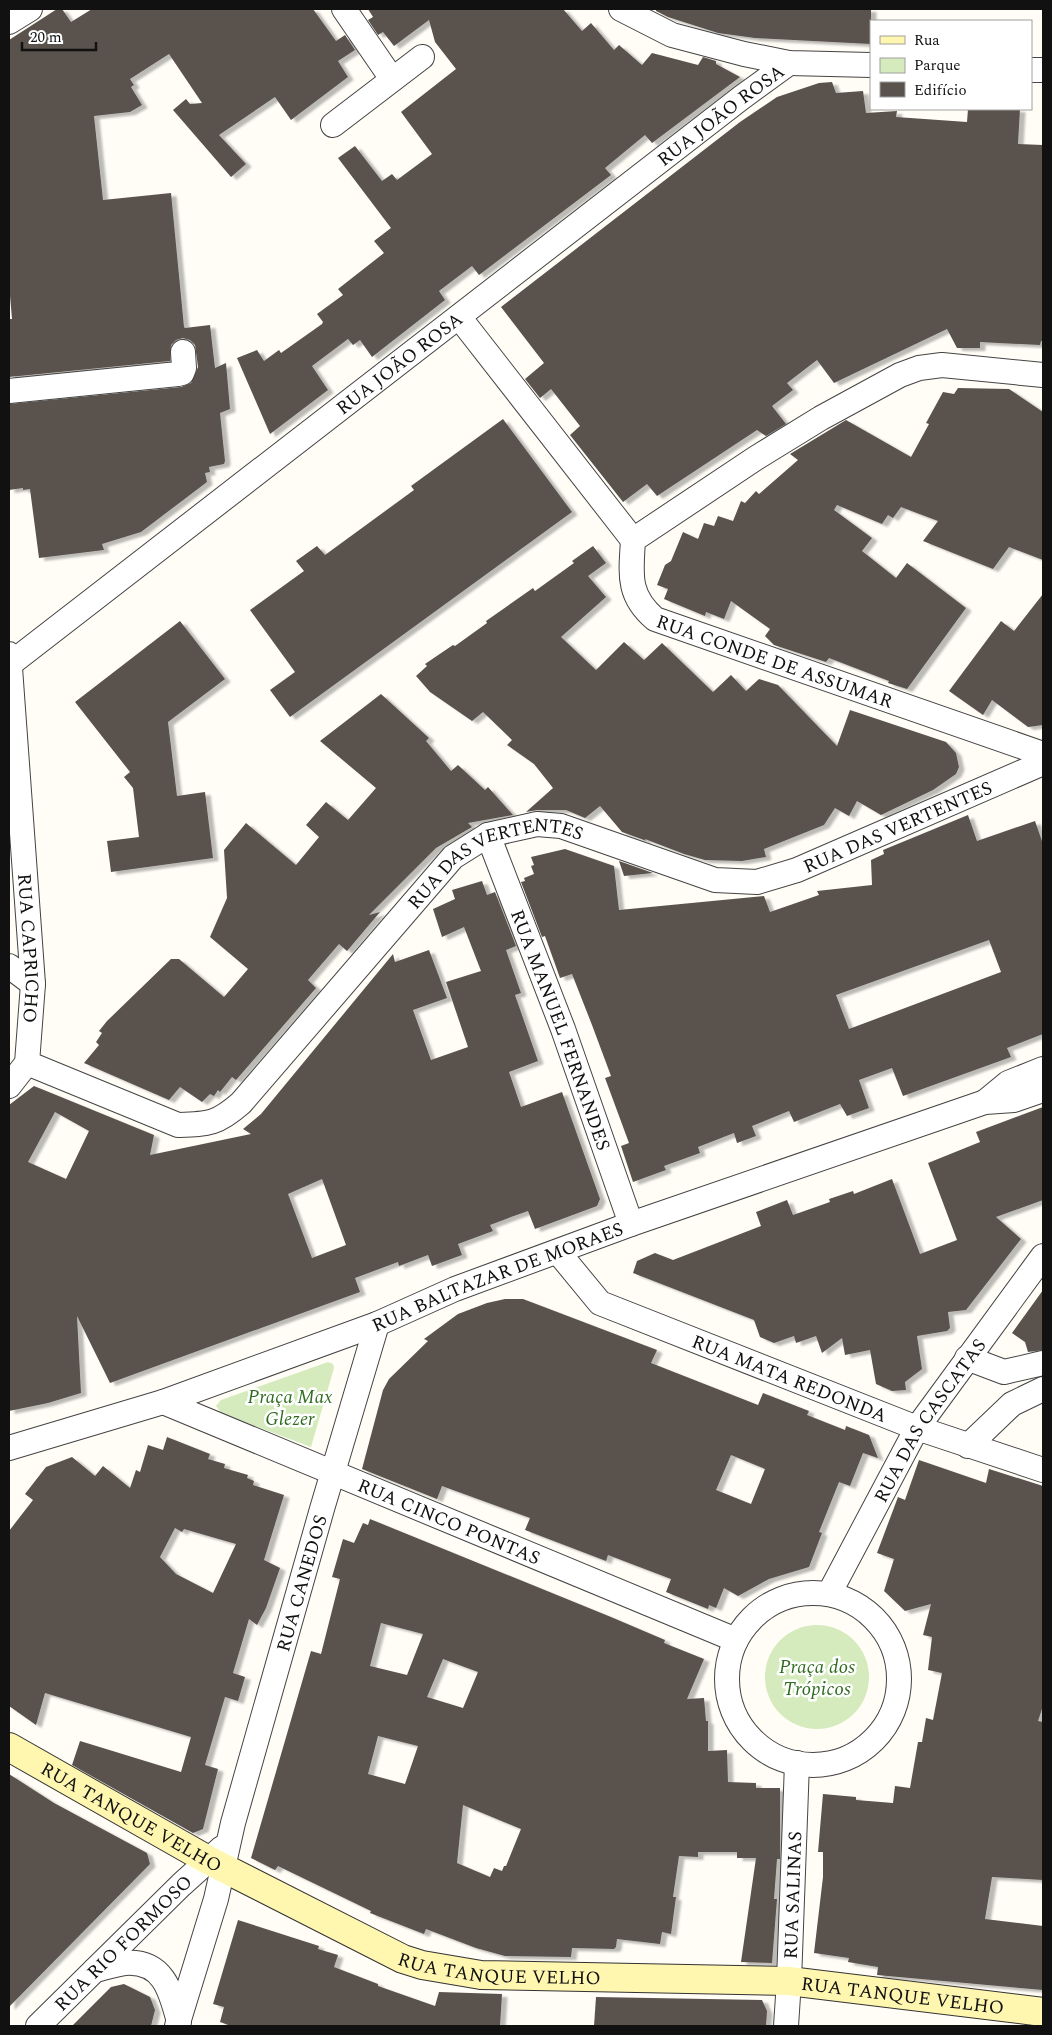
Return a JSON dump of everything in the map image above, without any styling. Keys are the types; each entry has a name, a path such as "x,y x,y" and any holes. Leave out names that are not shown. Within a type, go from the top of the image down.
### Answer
{"street":[{"path":"9,22 30,9"},
{"path":"344,9 392,79"},
{"path":"621,9 672,35 744,54 789,63 870,65"},
{"path":"333,125 422,57"},
{"name":"RUA JOÃO ROSA","path":"10,659 789,63"},
{"path":"459,317 633,540 756,458 900,374 919,368 942,365 1043,375"},
{"path":"9,391 178,374 182,373 184,368 183,352"},
{"name":"RUA CONDE DE ASSUMAR","path":"633,540 631,576 636,597 644,609 655,619 1043,754"},
{"name":"RUA CAPRICHO","path":"10,659 33,984 27,1063"},
{"name":"RUA DAS VERTENTES","path":"27,1063 178,1126 203,1124 224,1118 247,1095 454,857 488,836 537,824 561,826 715,880 757,882 797,870 1043,763"},
{"name":"RUA MANUEL FERNANDES","path":"488,836 562,1029 631,1224"},
{"path":"9,966 33,984"},
{"path":"9,1086 27,1063"},
{"name":"RUA BALTAZAR DE MORAES","path":"985,1102 1008,1083 1043,1069"},
{"name":"RUA BALTAZAR DE MORAES","path":"9,1448 162,1402 377,1324 455,1289 631,1224 985,1102 1014,1100 1043,1090"},
{"name":"RUA MATA REDONDA","path":"558,1252 600,1303 917,1428 1043,1470"},
{"name":"RUA DAS CASCATAS","path":"829,1594 917,1428 1043,1256"},
{"name":"RUA CANEDOS","path":"178,2024 220,1857 377,1324"},
{"path":"967,1358 1004,1372 1043,1363"},
{"path":"1004,1372 1011,1382 1013,1390 1012,1404"},
{"path":"968,1446 1012,1404 1043,1389"},
{"name":"RUA CINCO PONTAS","path":"162,1402 736,1640"},
{"path":"802,1593 829,1594 857,1605 880,1624 894,1651 900,1680 894,1710 879,1735 856,1754 827,1764 797,1764 772,1754 750,1738 735,1715 727,1689 728,1662 736,1640 754,1615 776,1600 802,1593"},
{"name":"RUA TANQUE VELHO","path":"9,1747 220,1857 402,1959 422,1965 482,1975 789,1981 1043,2012"},
{"name":"RUA SALINAS","path":"786,2026 797,1764"},
{"name":"RUA RIO FORMOSO","path":"38,2026 93,1970 220,1857"},
{"name":"RUA CANEDOS","path":"93,1970 125,1963 144,1964 157,1972 171,1991 178,2024"}],"green space":[{"name":"Praça Max Glezer","path":"328,1362 333,1364 334,1368 311,1447 221,1413 216,1406 221,1400"},
{"name":"Praça dos Trópicos","path":"817,1625 837,1629 854,1640 865,1657 869,1677 865,1697 854,1714 837,1725 817,1729 797,1725 780,1714 769,1697 765,1677 769,1657 780,1640 797,1629"}],"building":[{"path":"57,9 62,9 71,22 92,9 313,9 336,41 345,35 355,50 338,61 348,77 291,120 275,97 219,135 246,164 231,177 173,110 186,99 190,104 202,103 169,54 130,79 134,85 131,87 142,105 130,112 94,116 103,200 171,193 184,327 210,325 215,368 226,363 230,409 220,413 225,461 224,464 209,467 210,472 205,473 207,482 141,532 102,544 104,550 39,558 30,489 9,490 9,404 181,387 191,383 198,367 195,345 190,340 183,338 176,340 171,345 170,361 9,377 9,319 12,319 9,284 9,40"},
{"path":"368,9 563,9 582,31 591,23 614,50 619,45 642,65 652,53 698,65 703,57 716,61 716,64 740,77 652,143 645,135 605,168 611,175 479,275 472,266 439,291 445,300 372,357 360,340 353,345 348,339 312,366 328,390 270,434 237,358 257,350 264,361 279,350 281,353 322,324 323,322 317,314 343,295 338,289 384,253 374,241 391,228 338,158 355,146 382,181 392,174 397,180 432,154 401,112 456,69 435,42 429,20 394,46 383,32 378,35 368,20 373,17"},
{"path":"656,9 871,9 870,44 755,38 718,33 668,17 656,11"},
{"path":"832,82 836,93 863,91 866,113 897,111 896,117 967,122 968,110 1020,110 1018,144 1043,145 1043,341 1041,341 1040,345 980,342 980,348 957,348 947,329 834,383 817,360 787,383 793,390 772,406 786,424 766,436 757,430 657,496 647,484 623,502 570,435 580,426 551,389 540,398 525,379 544,363 501,307 740,122 777,97 819,83"},
{"path":"958,388 1009,389 1043,412 1043,560 1009,547 993,569 923,541 938,521 901,507 893,518 888,515 882,524 837,505 834,510 872,538 862,551 896,578 907,563 966,608 907,689 829,658 826,662 774,645 765,636 770,629 731,601 724,619 706,612 705,616 664,599 668,589 657,585 665,565 671,561 683,532 698,539 704,523 714,526 718,516 733,521 741,501 745,503 756,491 759,494 798,460 790,454 846,420 911,457 929,424 926,423 943,392 954,394"},
{"path":"503,419 572,512 290,717 270,690 295,672 250,610 304,571 296,561 317,546 325,555 414,490 411,486"},
{"path":"593,546 606,563 588,576 606,597 561,637 596,670 624,642 644,660 662,643 713,692 731,675 746,691 759,679 778,685 837,746 850,710 946,742 956,753 959,767 956,774 933,790 881,815 857,801 849,816 835,808 824,825 764,849 766,857 742,861 705,860 622,832 600,806 585,818 566,810 526,812 553,788 534,764 507,745 512,740 483,712 472,721 430,692 416,676 427,666 425,664 453,645 455,646 487,623 486,621 533,588 535,591 574,563 572,561"},
{"path":"1043,594 1043,725 1028,727 992,700 983,715 949,691 1001,621 1014,631"},
{"path":"180,621 225,679 168,722 177,796 205,792 213,858 111,872 107,841 139,837 133,788 124,777 130,772 75,702"},
{"path":"381,694 429,738 426,741 451,771 458,765 485,790 488,787 513,815 468,823 472,827 436,848 369,915 380,912 347,951 339,944 308,980 316,988 236,1080 232,1077 220,1092 218,1090 214,1096 210,1094 202,1102 180,1087 169,1100 84,1063 99,1045 96,1042 102,1033 99,1031 107,1021 171,959 179,959 224,997 248,969 210,937 227,898 224,850 246,823 296,865 319,837 306,825 326,802 348,820 376,788 320,741"},
{"path":"968,815 977,841 1035,821 1043,844 1043,1034 1007,1048 1011,1057 903,1096 892,1068 859,1080 869,1108 847,1116 840,1104 794,1122 789,1111 752,1126 756,1136 737,1143 734,1133 698,1147 700,1153 664,1166 666,1170 633,1182 621,1146 629,1143 605,1078 611,1076 592,1025 572,974 560,978 545,936 542,937 521,882 525,881 524,878 534,874 531,866 534,865 531,857 565,849 614,866 619,910 764,896 770,912 819,895 817,891 872,885 871,860 884,854 883,850","holes":["989,940 1001,972 849,1029 836,995"]},
{"path":"619,861 653,873 624,876"},
{"path":"482,881 487,895 495,892 516,946 506,950 521,993 515,995 538,1061 509,1072 521,1107 562,1092 600,1199 597,1206 535,1229 528,1211 511,1217 490,1225 493,1231 458,1244 462,1255 432,1266 428,1255 399,1266 398,1262 355,1278 360,1292 110,1383 77,1316 81,1393 48,1403 9,1411 9,1105 34,1086 154,1135 150,1155 251,1134 243,1129 261,1114 393,954 395,962 429,950 447,998 413,1010 431,1060 468,1047 446,982 481,971 464,927 442,937 433,909 455,899 452,890","holes":["55,1112 89,1131 66,1179 28,1162","322,1179 346,1245 312,1258 288,1194"]},
{"path":"1043,1107 1043,1200 996,1217 1021,1239 966,1310 948,1312 950,1328 947,1331 917,1336 922,1369 905,1382 906,1390 892,1391 876,1384 870,1350 845,1355 842,1338 822,1353 816,1336 796,1343 794,1336 774,1343 760,1337 754,1320 633,1273 637,1261 655,1253 673,1260 761,1226 756,1212 787,1200 793,1215 830,1202 829,1199 853,1191 854,1194 892,1179 920,1254 957,1240 928,1163 980,1142 976,1132"},
{"path":"1043,1290 1043,1350 1028,1352 1025,1342 1012,1333"},
{"path":"505,1299 523,1299 657,1350 651,1363 758,1405 763,1393 809,1411 807,1415 845,1430 846,1426 869,1435 878,1458 863,1453 850,1486 839,1482 819,1532 822,1533 809,1567 769,1579 738,1596 724,1588 716,1608 709,1605 708,1609 666,1592 671,1579 608,1555 606,1561 525,1530 530,1518 442,1486 437,1499 362,1469 383,1390 389,1379 428,1341 424,1339 458,1314 487,1303","holes":["731,1455 765,1469 751,1504 716,1490"]},
{"path":"167,1437 210,1454 208,1459 225,1464 224,1468 248,1475 247,1478 254,1481 253,1485 284,1495 264,1560 280,1568 266,1608 257,1625 249,1619 233,1673 245,1677 238,1701 225,1697 205,1765 218,1769 203,1829 193,1833 72,1765 80,1741 181,1772 191,1737 45,1693 36,1725 9,1706 9,1531 33,1500 25,1494 46,1467 72,1457 95,1476 103,1466 130,1488 136,1470 140,1472 148,1445 163,1450","holes":["175,1528 182,1532 184,1529 236,1544 213,1593 176,1574 160,1557"]},
{"path":"919,1460 986,1483 989,1469 1043,1486 1043,1706 1038,1721 1043,1722 1043,1880 992,1877 985,1919 1043,1926 1043,1990 877,1975 878,1967 848,1962 849,1958 814,1953 823,1877 823,1852 818,1852 823,1794 856,1797 856,1800 893,1803 895,1786 910,1788 918,1742 922,1742 926,1718 933,1720 942,1673 928,1670 932,1637 923,1635 931,1604 905,1611 884,1591 894,1559 877,1553 898,1497 905,1500"},
{"path":"370,1519 611,1617 665,1640 664,1643 704,1659 687,1699 704,1698 706,1721 708,1721 708,1751 727,1750 728,1782 756,1783 756,1788 780,1788 780,1859 777,1859 774,1899 777,1899 772,1963 741,1962 756,1858 737,1858 737,1852 698,1852 698,1857 679,1856 673,1897 676,1897 671,1934 662,1932 660,1944 617,1939 614,1949 572,1948 571,1957 505,1956 476,1948 426,1929 424,1934 370,1913 371,1911 278,1866 275,1870 251,1858 311,1651 321,1654 340,1579 332,1577 343,1539 354,1543 363,1523 368,1525","holes":["381,1623 423,1634 407,1675 370,1666","443,1659 478,1672 463,1708 427,1697","378,1736 418,1746 405,1784 368,1774","463,1805 521,1829 506,1866 504,1866 502,1871 494,1868 490,1877 457,1863"]},
{"path":"9,1774 54,1803 147,1853 150,1864 9,2007"},
{"path":"238,1920 319,1946 318,1949 338,1955 334,1967 378,1984 378,1986 435,2006 439,1992 502,1994 500,2026 231,2026 220,2022 224,2007 213,2004"},
{"path":"124,1984 150,1997 155,2010 151,2026 72,2026 111,1987"},
{"path":"596,1997 762,2000 767,2011 766,2026 594,2026"}]}
